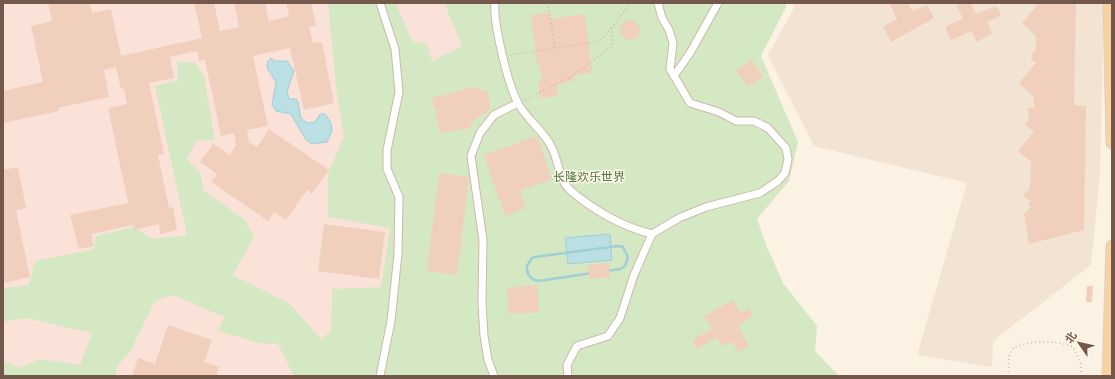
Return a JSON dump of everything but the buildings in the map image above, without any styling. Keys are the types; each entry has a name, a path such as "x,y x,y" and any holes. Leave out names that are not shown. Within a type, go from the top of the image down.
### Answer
{"main road":[{"path":"1109,3 1112,143"},
{"path":"1108,376 1112,246"}],"street":[{"path":"380,3 395,49 399,92 387,150 388,169 399,197 398,254 390,321 380,376"},
{"path":"495,3 502,56 518,103 552,146 561,178 569,189 623,225 652,234"},
{"path":"568,376 567,365 577,346 608,336 620,318 634,275 652,234 679,218 706,207 760,193 785,173 788,159 786,148 768,128 754,121 736,120 719,112 690,103 670,68 674,43 662,18 658,3"},
{"path":"674,76 690,53 718,3"},
{"path":"494,376 488,360 484,336 482,303 483,240 471,156 480,133 494,115 518,103"}],"path":[{"path":"548,3 555,48"},
{"path":"502,56 600,41 630,3"},
{"path":"518,103 574,75 612,46 612,27"},
{"path":"1008,376 1009,356 1013,348 1023,343 1064,343 1073,347 1081,364 1081,376"}],"shaded area":[{"path":"3,3 444,3 462,46 398,376 3,376"},
{"path":"793,3 1104,3 1100,175 1091,265 993,341 992,367 917,355 967,183 814,146 768,55 794,8"}],"green space":[{"name":"长隆欢乐世界","path":"328,3 396,3 412,41 427,44 432,61 462,46 444,3 786,3 786,7 761,56 798,142 789,181 757,219 767,247 783,283 817,326 815,351 839,376 294,376 278,344 259,343 218,331 224,317 173,295 155,301 131,350 116,368 116,376 3,376 3,361 19,368 40,359 80,365 92,333 26,318 3,322 3,288 29,285 35,261 94,249 96,236 134,227 152,239 187,235 155,86 178,80 177,61 196,63 204,76 215,140 196,141 187,159 201,174 203,190 245,220 254,237 233,275 290,304 321,339 331,331 332,289 381,287 390,228 328,217 328,173 344,137 337,95"}],"water":[{"path":"271,58 275,61 287,61 294,71 287,91 289,99 296,99 298,102 301,118 307,123 315,122 320,114 325,114 331,123 332,131 327,142 312,144 306,140 291,114 276,111 272,104 276,82 267,68 268,61"},
{"path":"610,234 612,260 568,264 565,238"}],"waterway":[{"path":"618,246 623,247 628,257 625,266 620,269 538,281 533,279 527,271 527,266 532,258 535,257 618,246"}]}
